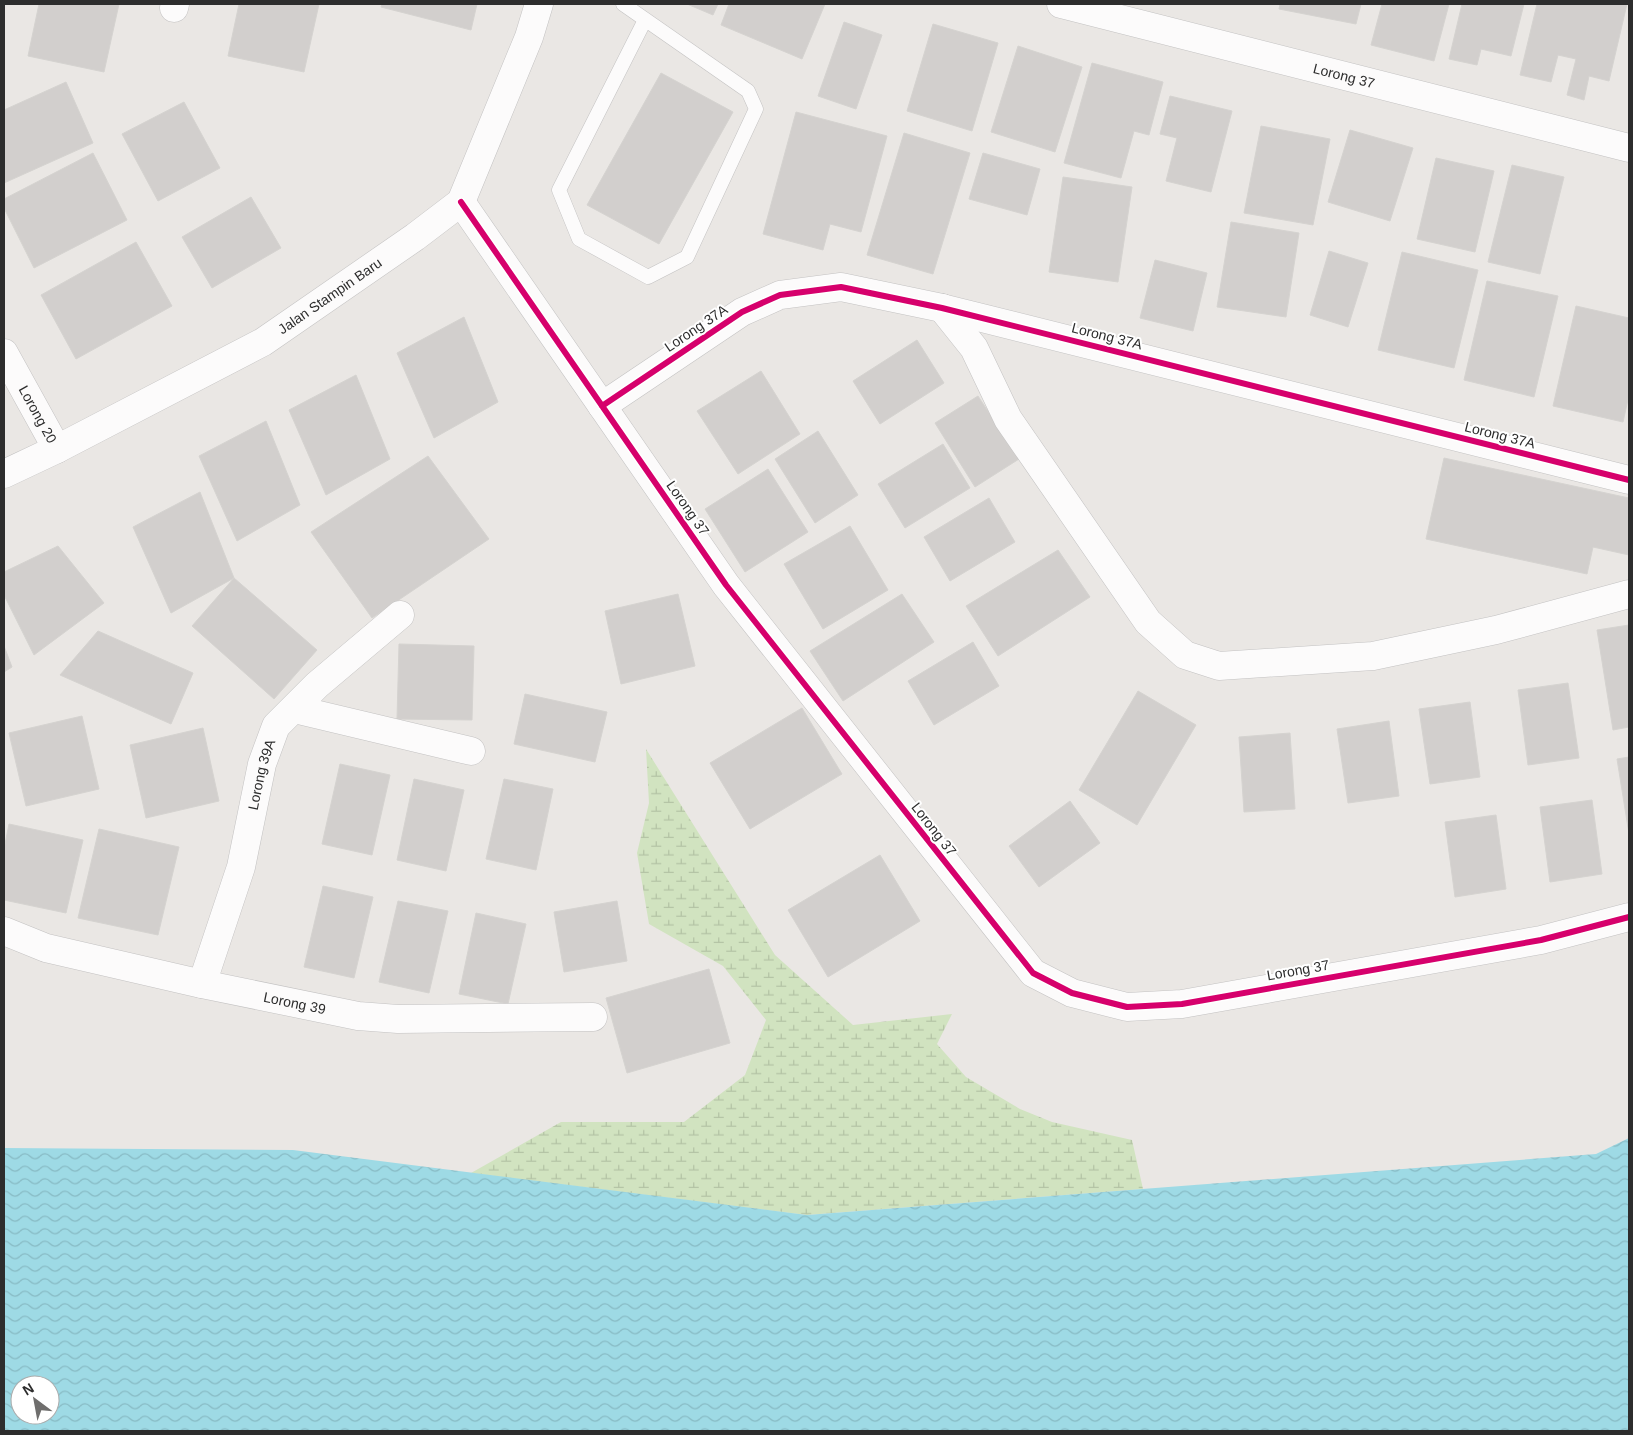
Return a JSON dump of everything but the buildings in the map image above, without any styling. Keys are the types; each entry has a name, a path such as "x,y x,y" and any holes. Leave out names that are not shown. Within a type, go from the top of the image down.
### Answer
{"street":[{"name":"Jalan Stampin Baru","path":"4,474 57,449 264,342 416,237 461,202 530,37 538,4"},
{"name":"Lorong 37","path":"1061,4 1127,11 1629,148"},
{"name":"Lorong 37","path":"461,202 726,585 1033,973 1072,993 1128,1007 1182,1004 1541,940 1629,917"},
{"name":"Lorong 37A","path":"602,406 742,312 780,295 841,287 942,308 1629,480"},
{"path":"942,308 974,348 1008,419 1148,622 1185,655 1219,666 1373,656 1496,630 1629,594"},
{"name":"Lorong 20","path":"4,352 57,449"},
{"name":"Lorong 39A","path":"202,984 241,868 262,764 276,726 317,685 400,616"},
{"path":"294,709 471,751"},
{"name":"Lorong 39","path":"4,931 46,948 202,984 358,1016 398,1019 593,1017"}],"lane":[{"path":"623,4 748,91 756,109 687,257 648,276 579,238 559,190 645,20"}],"green space":[{"path":"646,749 775,955 853,1025 952,1014 937,1044 966,1077 1020,1109 1052,1122 1132,1140 1143,1189 807,1215 471,1173 561,1122 684,1122 745,1075 766,1020 723,966 649,924 637,853 649,803"}],"water":[{"path":"1629,1138 1629,1431 4,1431 4,1148 293,1150 807,1215 1596,1154"}],"cycle path":[{"path":"461,202 726,585 1033,973 1072,993 1127,1007 1182,1004 1541,940 1629,917"},
{"path":"602,406 742,312 780,295 841,287 942,308 1629,480"}]}
